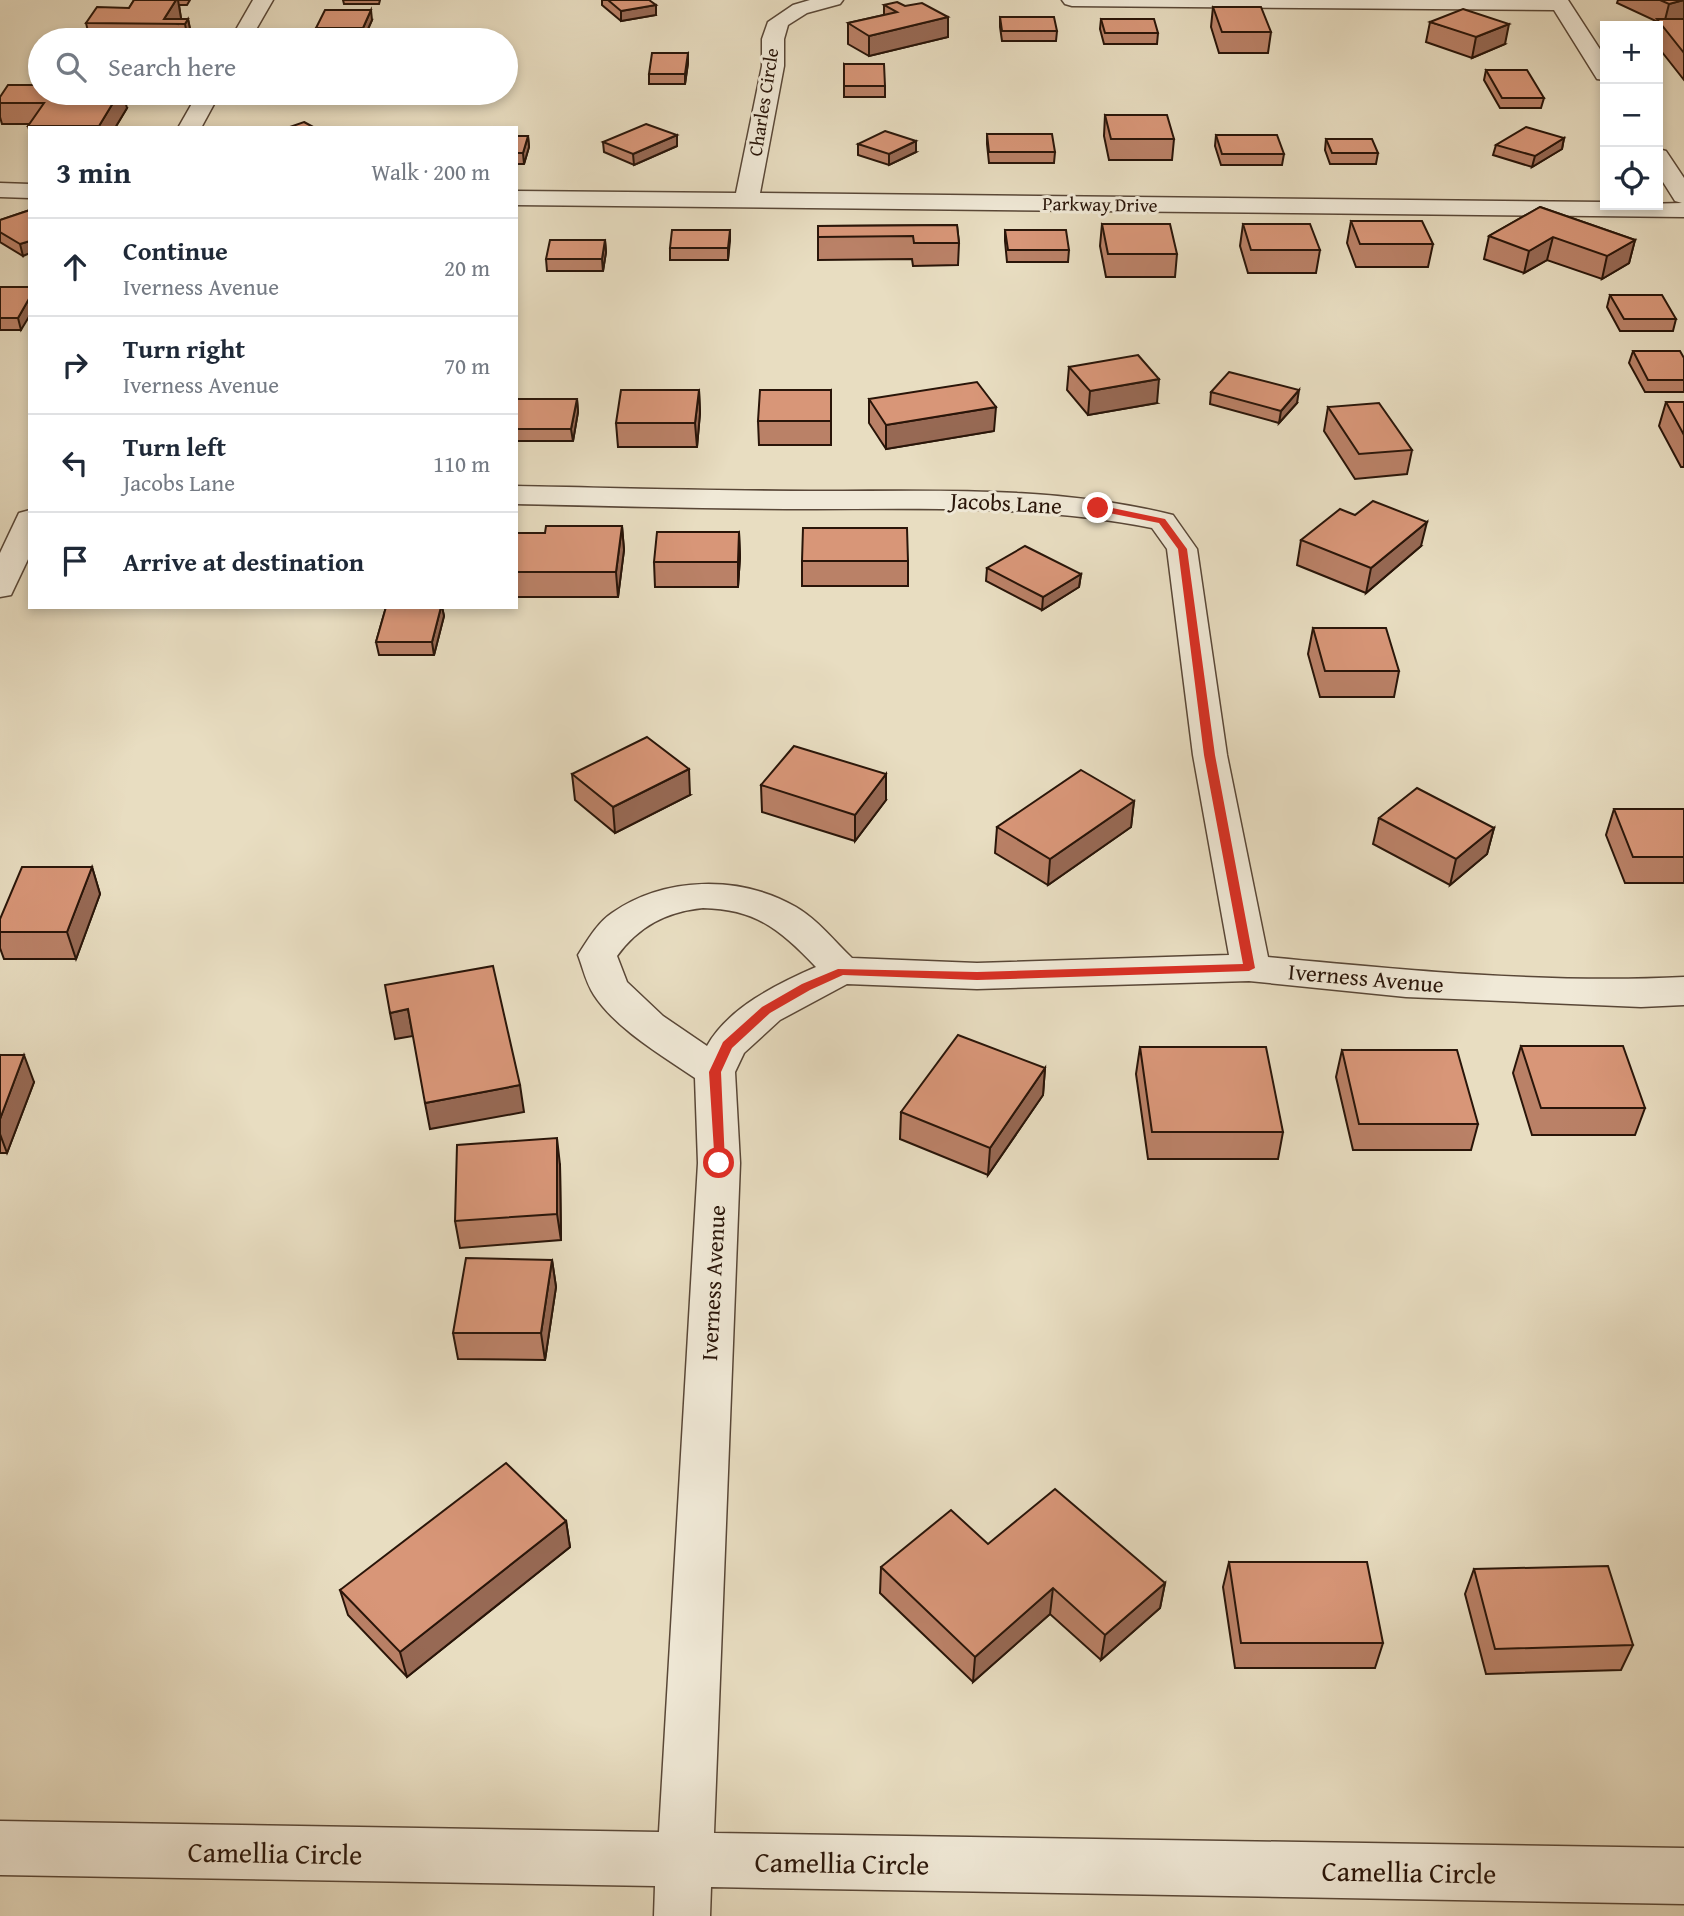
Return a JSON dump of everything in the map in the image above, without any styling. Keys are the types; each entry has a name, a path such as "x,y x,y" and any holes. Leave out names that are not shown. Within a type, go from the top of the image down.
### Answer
{"street":[{"path":"247,28 264,0"},
{"name":"Charles Circle","path":"747,200 773,66 773,39 778,22 800,9 833,0"},
{"path":"1072,0 1559,2 1600,66"},
{"path":"190,126 202,105"},
{"path":"1663,164 1684,196"},
{"path":"0,190 28,191"},
{"name":"Parkway Drive","path":"518,198 1684,210"},
{"name":"Jacobs Lane","path":"518,495 793,500 1010,500 1098,508 1162,521 1182,549 1210,755 1249,968"},
{"path":"0,588 28,524"},
{"path":"715,1072 649,1026 610,989 597,955 622,924 651,907 698,895 740,898 783,916 842,971"},
{"name":"Iverness Avenue","path":"682,1916 719,1163 715,1072 727,1045 766,1010 806,987 842,971 977,976 1249,968 1406,984 1641,993 1684,992"},
{"name":"Camellia Circle","path":"0,1848 1684,1876"}],"building":[{"path":"134,0 176,0 164,19 188,19 185,24 86,23 97,7 129,8"},
{"path":"608,0 649,0 656,5 621,11"},
{"path":"1660,0 1684,0 1669,4"},
{"path":"897,2 905,6 922,3 948,17 869,36 848,23 897,12 884,5"},
{"path":"1213,7 1261,7 1271,32 1222,32"},
{"path":"1463,9 1509,24 1476,37 1430,22"},
{"path":"325,10 371,10 363,28 316,28"},
{"path":"1000,17 1054,17 1057,31 1002,31"},
{"path":"1101,19 1154,19 1158,33 1105,33"},
{"path":"1657,19 1684,19 1684,53 1663,27 1663,21"},
{"path":"652,53 688,53 685,74 649,74"},
{"path":"844,64 884,64 885,86 844,86"},
{"path":"1486,70 1527,70 1544,98 1502,98"},
{"path":"8,85 28,85 28,103 0,103 0,97"},
{"path":"43,105 112,105 99,126 28,126"},
{"path":"1105,115 1167,115 1174,139 1111,139"},
{"path":"304,122 311,126 293,126"},
{"path":"646,124 677,135 633,154 603,142"},
{"path":"1526,127 1564,138 1535,156 1496,145"},
{"path":"885,131 916,141 889,154 858,144"},
{"path":"987,134 1052,134 1055,152 989,152"},
{"path":"1216,135 1277,135 1284,154 1222,154"},
{"path":"518,136 528,136 523,153 518,153"},
{"path":"1326,139 1372,139 1378,153 1332,153"},
{"path":"1540,207 1635,240 1607,256 1553,237 1529,251 1489,236"},
{"path":"28,211 28,242 20,244 0,232 0,220"},
{"path":"1351,221 1422,221 1433,244 1360,244"},
{"path":"1102,224 1170,224 1177,254 1108,254"},
{"path":"1243,224 1310,224 1320,250 1251,250"},
{"path":"957,225 959,243 914,243 913,236 818,237 818,226"},
{"path":"672,230 730,230 728,248 670,248"},
{"path":"1005,230 1066,230 1069,250 1008,250"},
{"path":"550,240 605,240 602,259 546,259"},
{"path":"0,287 28,287 28,300 18,318 0,318"},
{"path":"1610,295 1662,295 1676,319 1624,319"},
{"path":"1633,351 1680,351 1684,358 1684,380 1648,380"},
{"path":"1138,355 1159,379 1090,391 1069,367"},
{"path":"1229,372 1299,390 1281,411 1211,392"},
{"path":"977,382 996,407 886,425 869,399"},
{"path":"621,390 699,390 695,423 616,423"},
{"path":"760,390 831,390 831,421 758,421"},
{"path":"518,399 577,399 571,429 518,429"},
{"path":"1666,402 1684,402 1684,435"},
{"path":"1379,403 1412,450 1359,454 1328,407"},
{"path":"1373,501 1427,522 1371,568 1301,540 1340,509 1355,515"},
{"path":"546,526 622,526 616,572 518,572 518,533 545,533"},
{"path":"803,528 907,528 908,561 802,561"},
{"path":"657,532 739,532 738,562 654,562"},
{"path":"1025,546 1081,574 1043,597 987,568"},
{"path":"385,609 440,609 432,642 376,642"},
{"path":"1313,628 1386,628 1399,671 1325,671"},
{"path":"647,737 689,769 613,807 572,774"},
{"path":"794,746 886,774 855,815 761,785"},
{"path":"1081,770 1134,801 1050,859 997,827"},
{"path":"1417,788 1494,828 1456,859 1379,818"},
{"path":"1614,809 1684,809 1684,857 1633,857"},
{"path":"22,867 92,867 67,932 0,932 0,919"},
{"path":"493,966 520,1085 425,1103 408,1009 390,1013 385,985"},
{"path":"958,1035 1045,1068 990,1148 901,1112"},
{"path":"1521,1046 1623,1046 1645,1108 1541,1108"},
{"path":"1140,1047 1266,1047 1283,1132 1152,1132"},
{"path":"1342,1050 1457,1050 1478,1124 1359,1124"},
{"path":"0,1055 24,1055 0,1119"},
{"path":"557,1138 557,1214 455,1221 457,1145"},
{"path":"466,1258 552,1260 541,1333 453,1333"},
{"path":"506,1463 566,1521 400,1652 340,1590"},
{"path":"1055,1489 1165,1583 1105,1635 1053,1588 975,1657 881,1567 951,1510 988,1544"},
{"path":"1229,1562 1367,1562 1383,1643 1241,1643"},
{"path":"1608,1566 1633,1645 1495,1649 1474,1569"}],"route":[{"path":"719,1163 715,1072 727,1045 766,1010 806,987 842,971 977,976 1249,968 1210,755 1182,549 1162,521 1098,508"}]}
